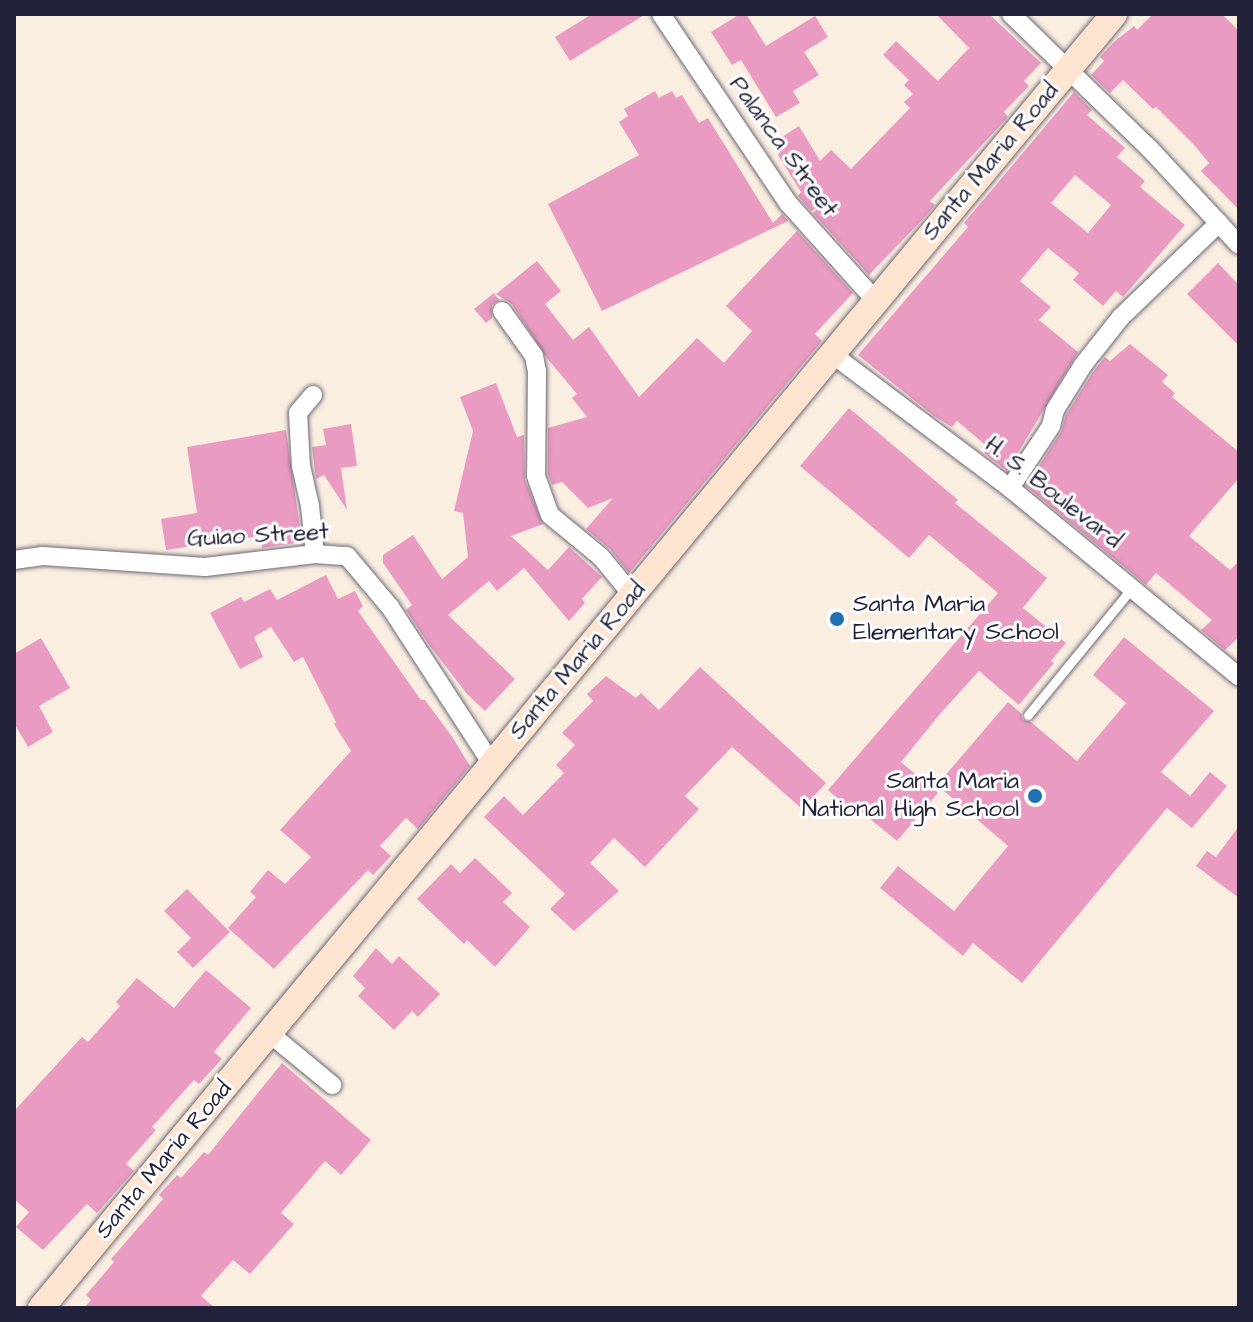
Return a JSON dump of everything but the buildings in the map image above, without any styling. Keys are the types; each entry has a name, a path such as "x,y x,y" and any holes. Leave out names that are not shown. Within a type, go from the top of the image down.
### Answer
{"main road":[{"name":"Santa Maria Road","path":"41,1308 1114,14"}],"street":[{"name":"Palanca Street","path":"661,14 788,203 876,301"},
{"path":"1010,488 1051,426 1055,410 1083,365 1121,317 1231,232 1011,14"},
{"path":"502,311 534,356 537,371 536,476 550,515 601,557 633,596"},
{"name":"H. S. Boulevard","path":"832,354 1010,488 1239,677"},
{"path":"313,395 298,413 301,466 310,506 315,554"},
{"name":"Guiao Street","path":"14,560 43,556 205,567 315,554 347,556 366,575 492,764"},
{"path":"269,1033 332,1085"}],"lane":[{"path":"1028,715 1133,587"}],"place":[{"name":"Santa Maria Elementary School","path":"837,619"},
{"name":"Santa Maria National High School","path":"1035,796"}]}
